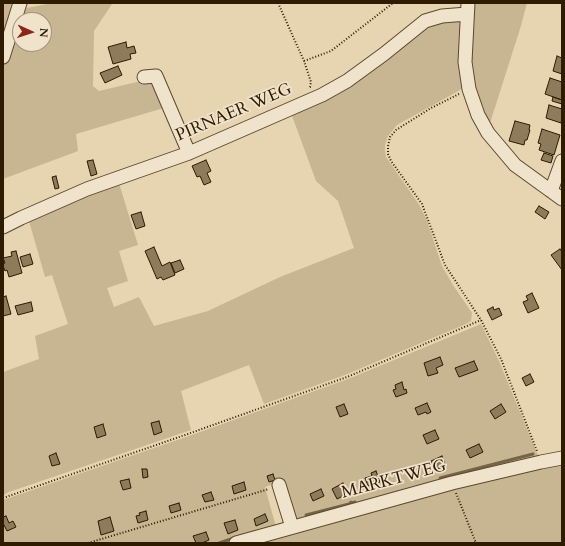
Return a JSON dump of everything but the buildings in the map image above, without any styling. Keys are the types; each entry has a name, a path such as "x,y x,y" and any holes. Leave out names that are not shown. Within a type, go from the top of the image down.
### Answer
{"street":[{"path":"3,57 20,5"},
{"path":"468,8 465,62 469,89 478,115 488,133 515,165 562,199"},
{"name":"PIRNAER WEG","path":"3,227 86,189 189,153 322,95 347,81 425,21 468,8"},
{"path":"144,77 156,76 189,153"},
{"path":"551,191 562,161"},
{"name":"MARKTWEG","path":"236,543 452,482 562,458"},
{"path":"279,485 292,527"}],"path":[{"path":"278,3 304,61 311,82 310,87 305,93"},
{"path":"304,61 331,51 393,3"},
{"path":"469,89 431,108 396,130 390,137 388,154 391,161 422,204 445,265 481,320 501,359 541,462"},
{"path":"3,498 347,377 481,320"},
{"path":"452,482 476,543"},
{"path":"88,543 279,485"}],"shaded area":[{"path":"3,3 18,3 15,12 12,12 12,21 3,49"},
{"path":"53,3 111,3 112,4 94,31 93,86 99,91 155,78 167,107 76,134 78,151 3,179 3,68 12,38 12,52 52,52 52,12 20,12 21,9"},
{"path":"472,3 527,3 489,126 474,91 469,60"},
{"path":"459,19 462,22 463,87 397,125 388,136 385,151 386,157 420,206 426,218 442,266 472,313 471,321 345,375 264,404 249,365 181,391 191,430 3,495 3,372 39,359 35,336 68,324 52,275 45,277 29,221 118,180 138,245 119,251 128,281 107,288 114,307 139,297 154,326 208,311 280,277 354,248 338,201 316,181 291,113 425,25"},
{"path":"481,324 499,361 539,458 295,523 281,481 265,487 276,527 223,543 3,543 3,500 348,379"},
{"path":"562,460 562,543 247,543"}],"waterway":[{"path":"440,478 533,454"},
{"path":"306,515 355,502"},
{"path":"219,543 234,538"}]}
